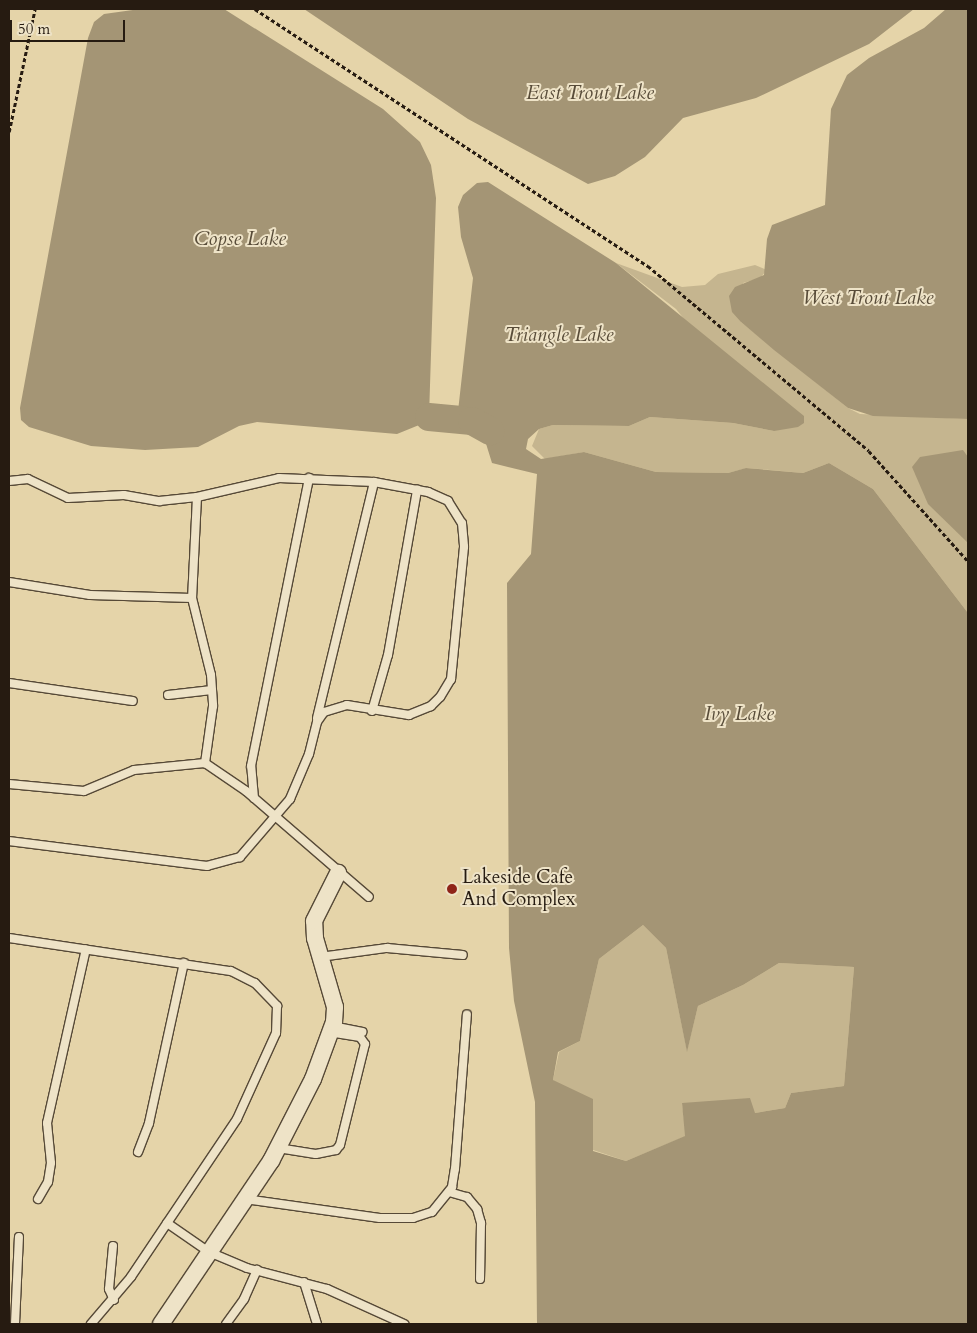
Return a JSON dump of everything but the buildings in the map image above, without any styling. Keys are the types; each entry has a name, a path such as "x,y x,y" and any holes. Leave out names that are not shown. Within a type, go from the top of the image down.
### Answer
{"street":[{"path":"161,1324 278,1148 313,1080 331,1029 332,989 320,957 314,921 338,874"}],"lane":[{"path":"254,798 251,766 309,478"},
{"path":"9,481 28,479 68,498 124,496 159,501 197,497 252,482 309,478 374,482 417,490 448,501 462,523 464,547 451,679 440,697 420,712 409,715 372,711 347,705 324,712 317,722"},
{"path":"9,841 207,866 240,856 275,817 299,783 317,722 374,482"},
{"path":"372,711 388,655 417,490"},
{"path":"197,497 191,569 192,598 212,690 205,763"},
{"path":"9,582 90,595 192,598"},
{"path":"9,683 132,701"},
{"path":"168,695 212,690"},
{"path":"9,784 84,791 134,770 205,763 254,798 338,874 369,897"},
{"path":"9,938 231,971 255,983 277,1006 278,1021 267,1057 237,1118 114,1300 91,1324"},
{"path":"320,957 387,948 462,955"},
{"path":"38,1199 48,1182 51,1163 47,1123 86,949"},
{"path":"138,1152 149,1123 184,963"},
{"path":"245,1199 327,1212 413,1218 432,1212 449,1192 456,1169 467,1014"},
{"path":"331,1029 362,1032"},
{"path":"278,1148 316,1154 336,1150 340,1145 366,1044 360,1037 331,1029"},
{"path":"449,1192 468,1197 477,1209 481,1223 480,1279"},
{"path":"167,1223 209,1252 257,1270 304,1282 404,1324"},
{"path":"16,1324 19,1237"},
{"path":"113,1246 109,1289 114,1300"},
{"path":"226,1324 244,1299 257,1270"},
{"path":"304,1282 317,1324"}],"path":[{"path":"9,132 35,9"},
{"path":"255,9 648,266 869,451 968,561"}],"shaded area":[{"path":"616,263 682,287 705,285 718,274 755,265 767,270 760,278 743,283 741,322 848,408 860,414 968,419 968,613 873,489 829,463 803,473 747,468 728,473 656,472 584,452 545,459 532,446 539,429 553,425 629,426 650,417 733,423 774,431 676,309"},
{"path":"643,925 666,948 687,1051 698,1006 743,985 779,963 854,967 844,1086 791,1093 785,1108 755,1113 682,1103 686,1136 626,1161 593,1150 553,1080 559,1052 580,1041 599,959"}],"water":[{"name":"Copse Lake","path":"140,9 224,9 383,109 420,142 431,165 436,198 429,417 424,423 397,434 257,422 239,426 198,447 145,450 91,446 29,427 21,420 20,408 88,38 94,22 104,14"},
{"name":"East Trout Lake","path":"304,9 914,9 869,44 756,98 683,118 645,157 615,176 588,184 468,119"},
{"name":"West Trout Lake","path":"946,9 968,9 968,419 873,416 848,408 774,350 732,312 729,296 735,287 764,275 767,239 772,225 825,205 831,109 847,75 869,58 924,28"},
{"name":"Ivy Lake","path":"488,182 616,263 804,416 804,423 798,427 774,431 733,423 650,417 629,426 553,425 539,429 528,439 526,449 541,459 584,452 656,472 728,473 746,468 803,473 829,463 873,489 968,613 968,1324 537,1324 535,1102 514,1001 509,948 507,583 531,554 537,474 492,463 483,434 460,426 457,420 473,278 461,237 458,207 463,195 477,183","holes":["643,925 666,948 687,1052 698,1006 743,985 779,963 854,967 844,1086 791,1093 785,1108 755,1113 750,1098 682,1103 685,1136 626,1161 593,1151 593,1099 553,1080 558,1052 580,1041 599,959"]},
{"path":"963,450 968,457 968,543 928,504 912,467 920,457"}],"waterway":[{"path":"429,417 472,421 490,431"}],"place":[{"name":"Lakeside Cafe And Complex","path":"452,889"}],"water label":[{"name":"Triangle Lake","path":"559,334"}]}
